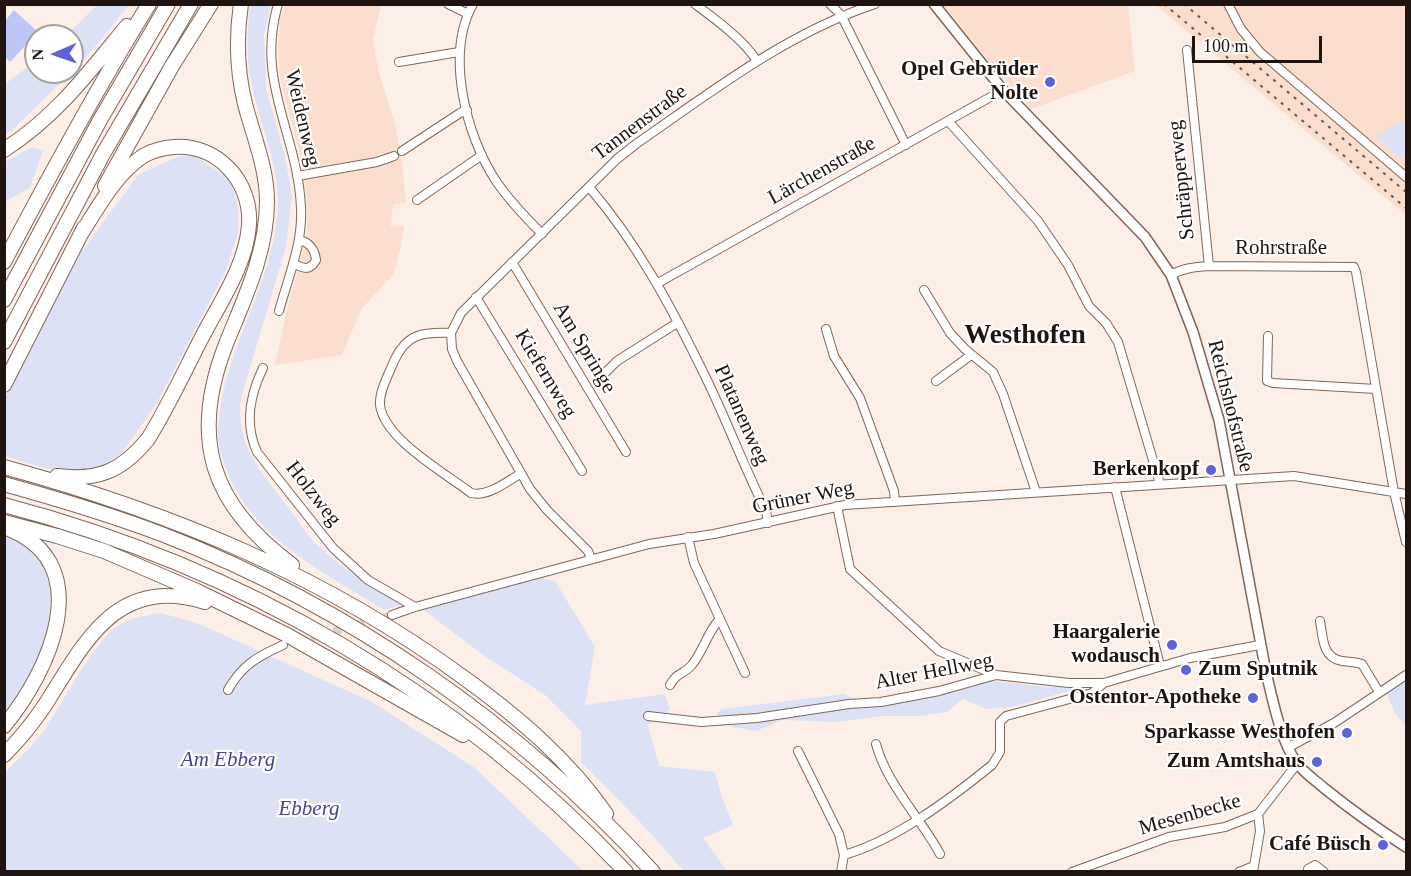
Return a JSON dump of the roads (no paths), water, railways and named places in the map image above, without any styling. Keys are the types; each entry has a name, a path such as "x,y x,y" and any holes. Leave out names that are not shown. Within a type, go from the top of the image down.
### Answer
{"highway":[{"path":"4,150 39,125 71,95 144,4"},
{"path":"4,262 55,165 149,4"},
{"path":"4,300 100,120 168,4"},
{"path":"4,342 103,154 191,4"},
{"path":"4,385 119,158 211,4"},
{"path":"241,4 238,62 244,100 264,175 265,233 256,268 215,380 209,413 211,452 223,490 247,526 273,551 322,588"},
{"path":"10,469 69,477 91,477 120,466 138,451 157,424 237,269 248,235 249,213 239,182 224,163 198,149 169,148 150,152 125,172 106,194 81,234"},
{"path":"10,469 116,501 239,547 322,588 395,631 513,713 551,749 593,795 618,834"},
{"path":"4,484 165,535 264,579 340,620 426,674 514,739 618,834 653,872"},
{"path":"4,505 108,536 215,579 322,633 391,674 503,757 553,800 626,872"},
{"path":"4,522 57,536 152,570 287,635 503,757"},
{"path":"4,527 29,540 49,558 55,571 59,595 56,626 50,646 22,704 4,726"},
{"path":"4,755 32,724 84,643 108,617 119,610 147,599 177,596 202,601 250,617"}],"street":[{"name":"Weidenweg","path":"278,4 270,47 271,72 297,176 301,206 299,240 279,311"},
{"path":"448,4 468,14"},
{"path":"473,4 460,39 459,52 460,80 467,110 482,155 495,180 521,213 542,234"},
{"path":"695,4 753,54 757,61"},
{"path":"830,4 841,15 906,145"},
{"name":"Tannenstraße","path":"451,333 461,313 476,297 617,159 636,144 757,61 803,34 841,15 875,4"},
{"name":"Reichshofstraße","path":"934,4 1004,90 1136,226 1171,275 1193,332 1223,436 1260,645 1273,701 1289,747 1297,764 1340,800 1407,847"},
{"path":"1228,4 1241,29 1260,52 1336,119 1407,177"},
{"name":"Schräpperweg","path":"1171,275 1193,267 1209,266 1186,50"},
{"path":"399,62 459,52"},
{"name":"Lärchenstraße","path":"658,283 1004,90"},
{"path":"297,176 377,162 398,153 467,110"},
{"path":"949,122 1038,221 1068,265 1089,306 1106,324 1118,342 1160,484"},
{"path":"417,200 482,155"},
{"name":"Platanenweg","path":"589,187 617,221 658,283 706,378 766,511 768,523"},
{"path":"293,263 305,268 311,267 316,260 308,244 299,240"},
{"name":"Am Springe","path":"512,262 626,452"},
{"name":"Rohrstraße","path":"1209,266 1354,267 1376,389"},
{"path":"924,290 950,333 971,355 986,365 998,381 1036,492"},
{"name":"Kiefernweg","path":"476,297 582,471"},
{"path":"601,377 617,361 677,323"},
{"path":"826,329 834,356 860,398 894,491 895,502"},
{"path":"520,474 486,493 479,495 471,493 414,451 387,423 380,406 381,394 400,350 407,341 423,333 451,333 452,349 457,361 520,474 542,505 588,551 591,559"},
{"path":"1268,336 1267,381 1376,389 1394,492 1407,542"},
{"path":"936,381 971,355"},
{"name":"Holzweg","path":"263,368 255,385 249,418 251,436 257,452 333,548 368,580 414,607"},
{"name":"Grüner Weg","path":"392,615 414,607 649,544 714,534 837,506 1294,476 1407,494"},
{"path":"1115,487 1160,666"},
{"path":"837,506 850,569 939,651 996,675"},
{"path":"688,537 694,563 745,673"},
{"path":"670,685 676,674 691,666 711,628 719,620"},
{"path":"1320,621 1324,648 1328,654 1335,660 1362,664 1379,692"},
{"path":"228,690 246,665 262,654 283,645"},
{"name":"Alter Hellweg","path":"648,716 701,722 757,718 881,702 939,691 996,675 1069,683 1104,683 1190,658 1260,645"},
{"path":"1289,747 1334,723 1407,675"},
{"path":"844,855 886,839 979,776 997,759 1000,752 1000,722 1006,716 1092,693 1104,683"},
{"path":"876,744 880,757 940,854"},
{"path":"798,751 840,834 844,855 841,872"},
{"name":"Mesenbecke","path":"1072,872 1169,837 1225,827 1258,814 1297,764"},
{"path":"1239,872 1254,868 1260,831 1258,814"},
{"path":"1308,869 1315,865 1324,872"}],"water":[{"path":"14,10 29,24 24,24 24,47 10,62 5,57 5,21"}],"tunnel":[{"path":"299,641 392,615"}],"railway":[{"path":"1164,4 1406,208"},
{"path":"1184,4 1406,192"}],"place":[{"name":"Opel Gebrüder Nolte","path":"1050,82"},
{"name":"Berkenkopf","path":"1211,470"},
{"name":"Haargalerie wodausch","path":"1172,645"},
{"name":"Zum Sputnik","path":"1186,670"},
{"name":"Ostentor-Apotheke","path":"1253,698"},
{"name":"Sparkasse Westhofen","path":"1347,733"},
{"name":"Zum Amtshaus","path":"1317,762"},
{"name":"Café Büsch","path":"1383,845"}],"district":[{"name":"Westhofen","path":"1025,336"}],"park label":[{"name":"Am Ebberg","path":"228,760"},
{"name":"Ebberg","path":"309,809"}]}
